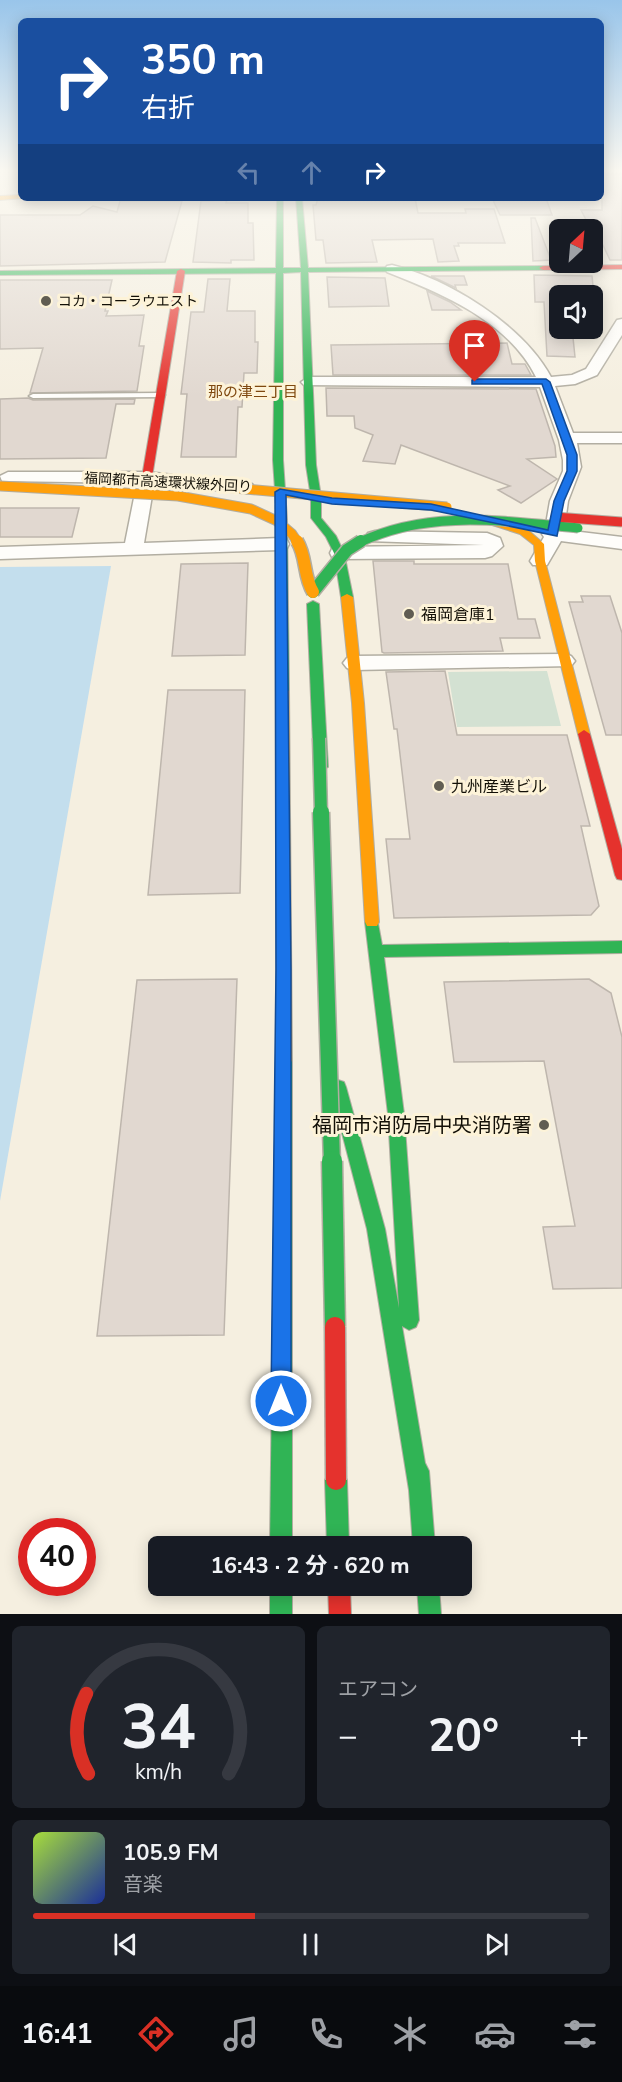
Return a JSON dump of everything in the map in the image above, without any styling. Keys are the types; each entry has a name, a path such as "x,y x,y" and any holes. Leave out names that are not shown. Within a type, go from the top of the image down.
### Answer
{"main road":[{"path":"279,246 278,460 284,957 281,1536"},
{"path":"302,246 311,465 316,497 316,518 331,536 339,553 345,581 354,663 374,951 396,1114 410,1337"},
{"path":"0,273 622,267"},
{"path":"147,477 181,271"},
{"name":"福岡都市高速環状線外回り","path":"0,476 245,486 622,521"},
{"path":"0,486 178,496 251,508 277,521 292,534 302,549 306,581 314,598 321,766 324,1033 376,1229 419,1489"},
{"path":"0,494 174,506 229,519"},
{"path":"316,497 332,501 431,507 493,521 524,532 539,544 540,561 564,661 622,875"},
{"path":"338,1536 334,1211 314,598 338,553 360,537 386,527 414,522 479,521 622,530"},
{"path":"254,530 272,540 293,560 302,584 314,598"},
{"path":"374,951 622,947"},
{"path":"412,1360 423,1536"},
{"path":"281,1596 281,1614"},
{"path":"339,1596 340,1614"},
{"path":"429,1596 430,1614"}],"street":[{"path":"392,269 453,296 493,321 517,340 535,362 546,382 572,455 572,471 559,501 551,542 543,552 540,561"},
{"path":"309,382 546,382 575,379 592,372 622,323"},
{"path":"567,438 622,438"},
{"path":"0,476 189,479 316,497"},
{"path":"133,550 147,477"},
{"path":"493,521 553,534 622,543"},
{"path":"331,536 487,539 493,542 494,546 485,552 339,553"},
{"path":"0,553 280,544"},
{"path":"354,663 564,661"}],"lane":[{"path":"33,396 160,395"}],"green space":[{"path":"547,671 561,726 457,727 448,672"}],"water":[{"path":"111,566 0,1201 0,567"}],"building":[{"path":"0,246 169,246 165,262 0,266"},
{"path":"195,246 254,246 254,260 231,260 231,263 193,262"},
{"path":"324,246 373,246 377,262 326,263"},
{"path":"435,246 454,246 459,261 438,262"},
{"path":"532,246 546,246 549,260 533,261"},
{"path":"604,246 622,246 622,260 610,260"},
{"path":"534,275 592,276 593,285 549,285 549,339 573,339 575,357 547,356 544,302 535,302"},
{"path":"431,276 464,276 467,285 455,285 456,288"},
{"path":"327,277 385,278 389,306 329,307"},
{"path":"208,279 230,279 227,311 255,311 255,342 258,342 257,373 244,373 242,407 238,407 236,457 181,457 187,394 181,394 191,312 204,312"},
{"path":"0,280 112,280 105,311 108,311 106,316 144,315 139,346 144,346 137,391 30,393 43,348 0,349"},
{"path":"427,291 450,302 461,310 432,310"},
{"path":"507,343 512,364 525,364 531,375 333,375 331,345"},
{"path":"326,388 536,389 555,446 556,457 527,459 557,479 521,503 498,490 510,486 401,445 395,464 363,461 373,435 355,428 354,416 327,416"},
{"path":"28,398 33,400 135,399 134,404 116,404 106,458 0,459 0,399"},
{"path":"0,508 79,508 72,537 0,537"},
{"path":"373,561 414,561 414,564 508,564 518,619 535,619 540,638 500,638 503,651 384,653 382,652"},
{"path":"248,563 245,655 172,656 181,564"},
{"path":"581,596 610,596 622,633 622,735 606,735 569,602 583,602"},
{"path":"445,671 457,735 567,735 590,826 581,826 599,906 591,915 394,918 386,839 410,839 397,729 394,729 386,672"},
{"path":"168,690 245,690 240,893 148,895"},
{"path":"237,979 224,1335 97,1336 137,980"},
{"path":"589,979 611,993 622,1037 622,1288 553,1289 543,1227 575,1226 544,1061 454,1062 444,982"}],"traffic: fast":[{"path":"280,246 278,460 282,519 283,691"},
{"path":"303,246 311,465 316,497 316,518 331,536 339,553 347,597"},
{"path":"0,273 543,268"},
{"path":"313,592 341,556 353,545 379,533 406,525 434,521 493,520 578,528"},
{"path":"313,604 321,767"},
{"path":"319,738 334,1211 335,1327"},
{"path":"372,922 396,1114 409,1320"},
{"path":"374,951 622,947"},
{"path":"281,1536 284,1060"},
{"path":"338,1087 376,1229 419,1489"},
{"path":"418,1471 423,1536"},
{"path":"336,1480 338,1536"},
{"path":"281,1596 281,1614"},
{"path":"429,1596 430,1614"}],"traffic: slow":[{"path":"0,486 178,496 251,509 277,521 292,534 302,549 306,581 313,592"},
{"path":"223,487 447,507"},
{"path":"487,520 524,532 539,544 540,561 584,734"},
{"path":"347,597 358,703 372,922"},
{"path":"283,691 284,1060"}],"traffic: jam":[{"path":"543,268 622,267"},
{"path":"147,477 181,271"},
{"path":"555,517 622,522"},
{"path":"584,734 622,875"},
{"path":"335,1327 336,1480"},
{"path":"339,1596 340,1614"}],"place":[{"name":"コカ・コーラウエスト","path":"46,301"},
{"name":"福岡倉庫1","path":"409,614"},
{"name":"九州産業ビル","path":"439,786"},
{"name":"福岡市消防局中央消防署","path":"544,1125"}],"district":[{"name":"那の津三丁目","path":"253,392"}],"route":[{"path":"281,1401 284,969 280,492 332,501 431,507 553,534 559,501 572,471 572,455 546,382 475,382"}]}
